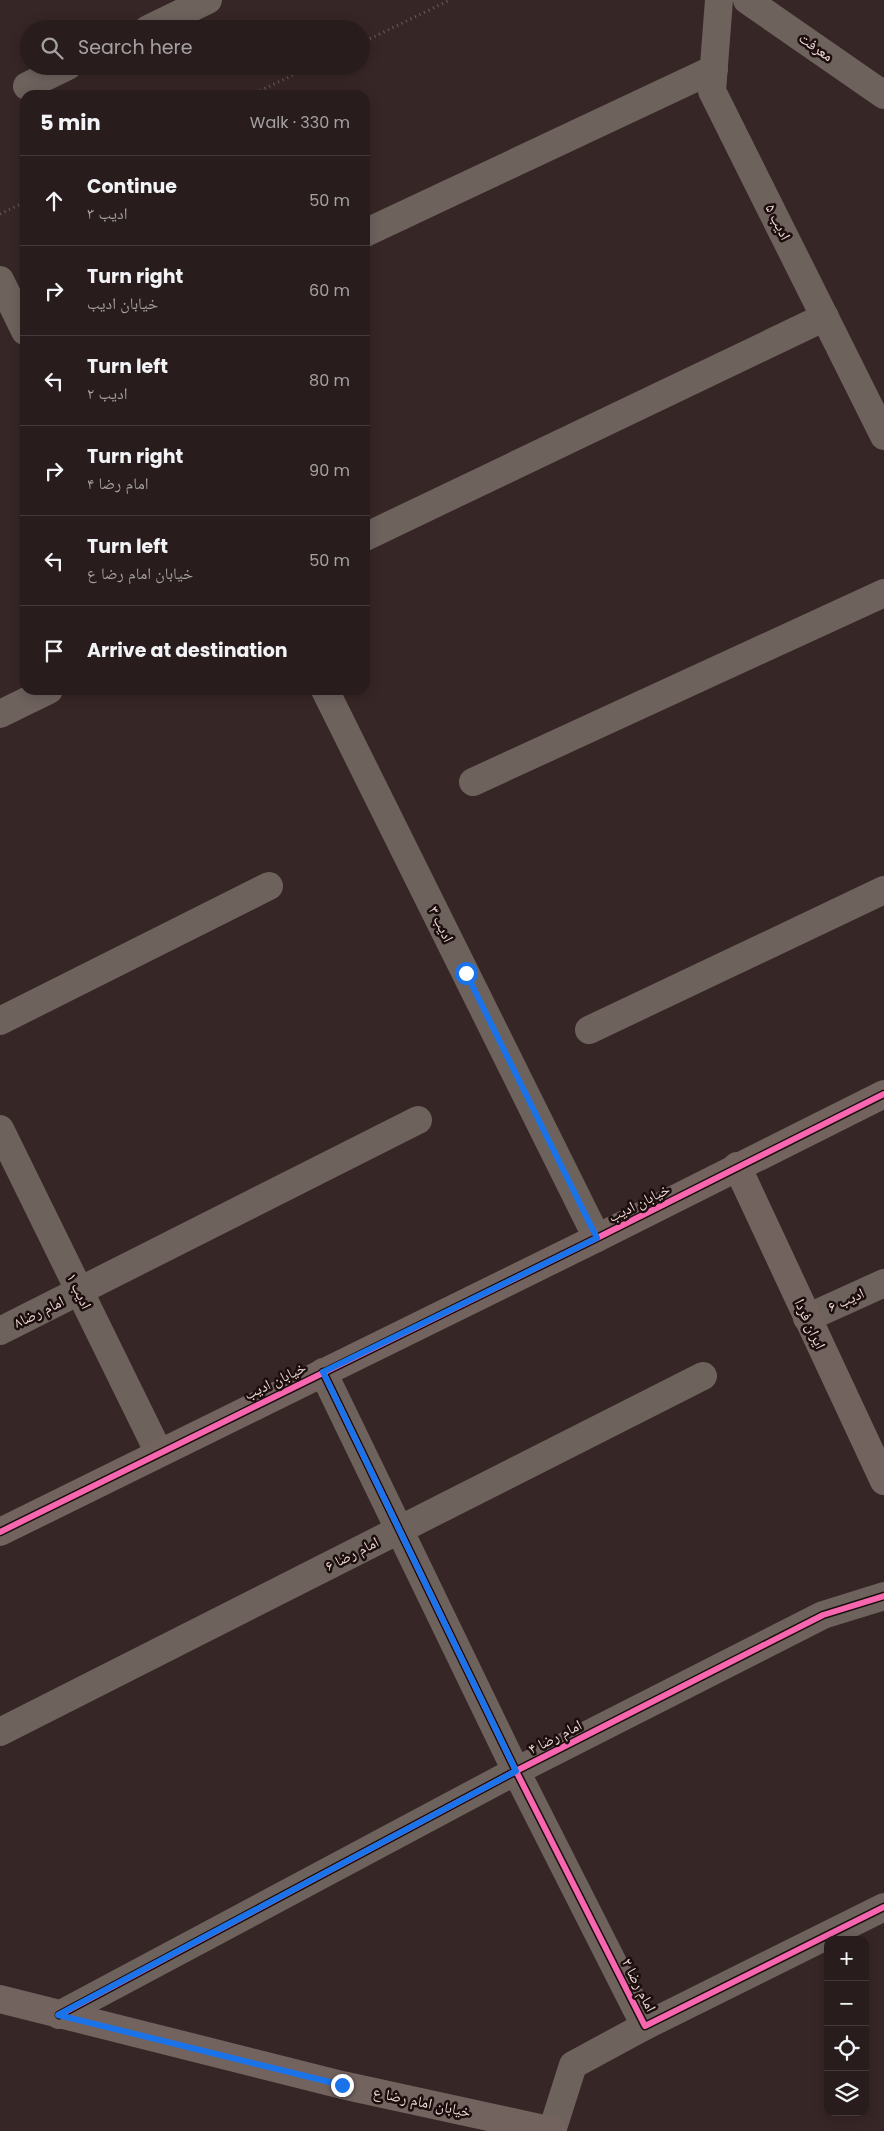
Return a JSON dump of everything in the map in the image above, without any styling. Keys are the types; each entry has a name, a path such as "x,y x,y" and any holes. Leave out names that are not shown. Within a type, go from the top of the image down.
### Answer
{"street":[{"path":"167,20 208,0"},
{"name":"ادیب ۵","path":"719,0 712,91 884,436"},
{"name":"معرفت","path":"747,0 884,95"},
{"path":"370,231 714,69"},
{"path":"28,86 50,75"},
{"path":"0,280 20,321"},
{"path":"370,535 825,317"},
{"path":"473,782 884,593"},
{"path":"0,714 39,695"},
{"name":"ادیب ۳","path":"327,695 597,1238"},
{"path":"0,1021 269,886"},
{"path":"589,1030 884,890"},
{"name":"خیابان ادیب","path":"0,1532 597,1238 737,1166 884,1094"},
{"name":"امام رضا۸","path":"0,1331 418,1120"},
{"name":"ادیب ۱","path":"0,1129 159,1453"},
{"name":"ایران فردا","path":"737,1166 884,1481"},
{"name":"ادیب ۶","path":"807,1318 884,1283"},
{"name":"امام رضا ۲","path":"323,1372 516,1771 646,2026"},
{"name":"امام رضا ۶","path":"0,1732 703,1376"},
{"name":"امام رضا ۴","path":"58,2015 516,1771 823,1615 884,1596"},
{"name":"امام رضا ۲","path":"552,2131 572,2065 884,1907"},
{"name":"خیابان امام رضا ع","path":"0,1999 342,2085 552,2131"}],"path":[{"path":"370,39 450,0"},
{"path":"262,90 293,75"},
{"path":"0,214 20,204"}],"cycle path":[{"path":"0,1532 597,1238 884,1094"},
{"path":"323,1372 516,1771 645,2026 884,1907"},
{"path":"59,2015 516,1771 823,1615 884,1596"}],"route":[{"path":"342,2085 58,2015 516,1771 323,1372 597,1238 466,973"}]}
